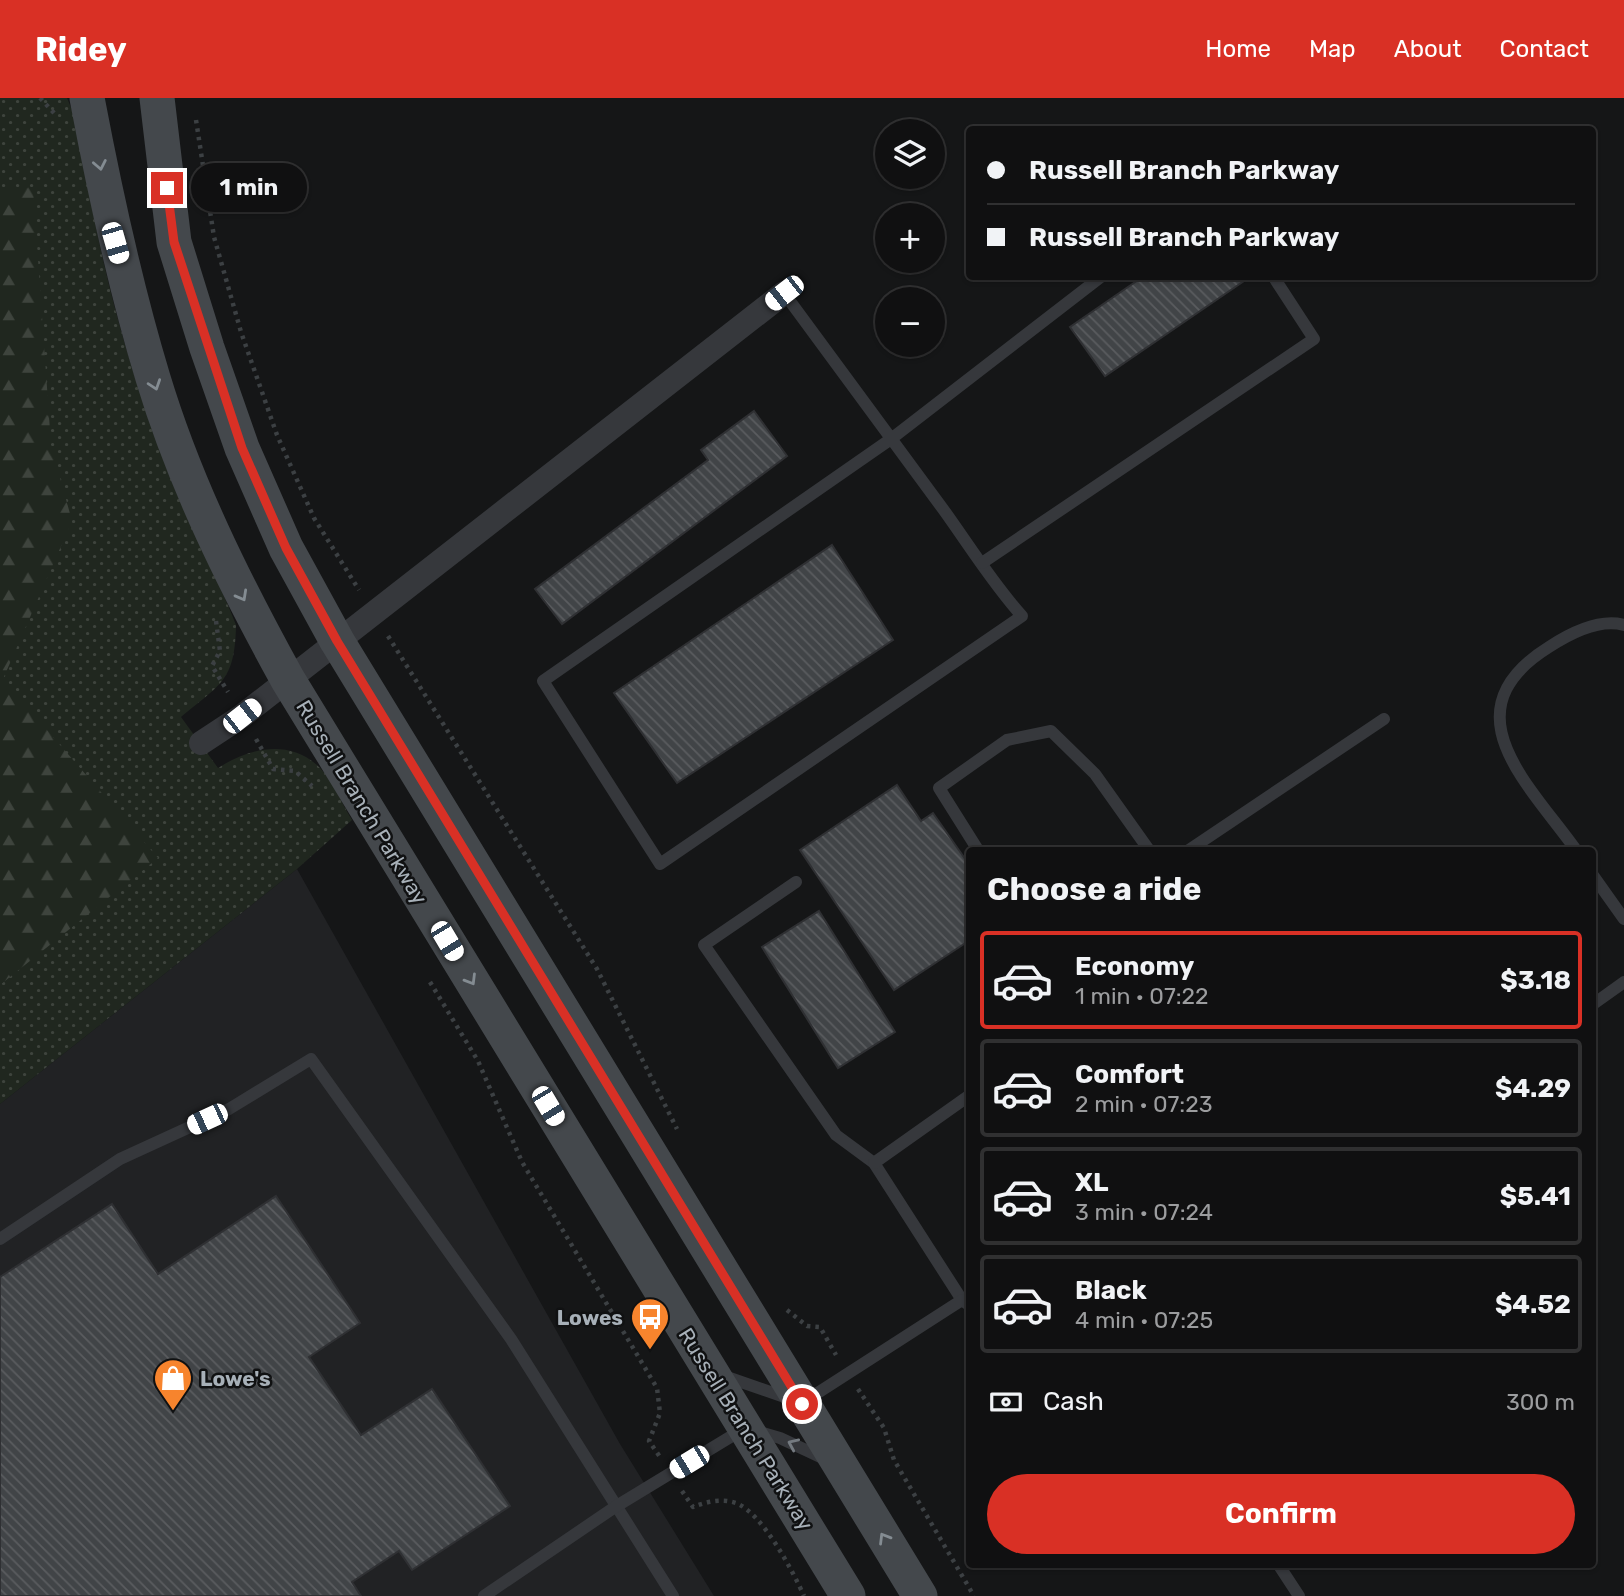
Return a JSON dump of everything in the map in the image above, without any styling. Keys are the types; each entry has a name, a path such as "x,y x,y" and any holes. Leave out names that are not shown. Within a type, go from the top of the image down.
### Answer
{"main road":[{"name":"Russell Branch Parkway","path":"87,98 115,243 153,381 233,580 288,680 848,1596"},
{"path":"157,98 174,242 242,448 286,548 337,641 920,1596"}],"street":[{"path":"201,743 242,716 784,293"}],"lane":[{"path":"784,293 891,439 982,563 1022,616 660,864 543,681 891,439 1097,280"},
{"path":"982,563 1314,339 1276,280"},
{"path":"1574,847 1511,761 1501,742 1498,713 1506,691 1518,673 1546,648 1576,632 1603,624 1624,625"},
{"path":"1193,847 1384,719"},
{"path":"976,847 939,788 1007,740 1051,731 1095,774 1147,847"},
{"path":"1596,880 1624,919"},
{"path":"709,1370 757,1390 802,1404 966,1303 874,1163 836,1135 704,945 796,882"},
{"path":"1596,1001 1624,982"},
{"path":"0,1239 120,1159 229,1109 311,1059 511,1339 673,1596"},
{"path":"874,1163 966,1098"},
{"path":"484,1596 615,1507 745,1428 779,1438 840,1465"},
{"path":"1282,1568 1299,1596"}],"path":[{"path":"194,111 214,237 241,332 273,422 314,518 597,970 680,1135"},
{"path":"783,1306 807,1326 820,1327 884,1428 894,1460 974,1596"}],"shaded area":[{"path":"297,869 620,1444 714,1596 0,1596 0,1104"}],"green space":[{"path":"0,98 67,98 80,129 94,219 140,394 178,498 236,625 232,659 223,680 181,717 218,768 243,755 269,749 296,753 308,759 329,779 352,820 297,869 0,1104"},
{"path":"33,187 51,445 72,521 3,679 158,858 0,985 0,189"}],"building":[{"path":"1138,280 1244,281 1105,376 1070,327"},
{"path":"754,411 787,456 562,624 535,589 708,460 701,450"},
{"path":"832,545 893,640 677,783 614,693"},
{"path":"897,785 921,821 933,813 966,860 966,943 894,990 800,850"},
{"path":"819,911 895,1032 838,1068 762,947"},
{"name":"Lowe's","path":"276,1196 360,1323 309,1357 361,1435 432,1389 510,1506 412,1570 399,1551 352,1582 361,1596 0,1596 0,1277 112,1204 158,1274"}],"place":[{"name":"Lowes","path":"650,1351"},
{"name":"Lowe's","path":"173,1412"}],"route":[{"path":"167,188 174,242 207,348 242,448 286,548 337,641 802,1404"}]}
